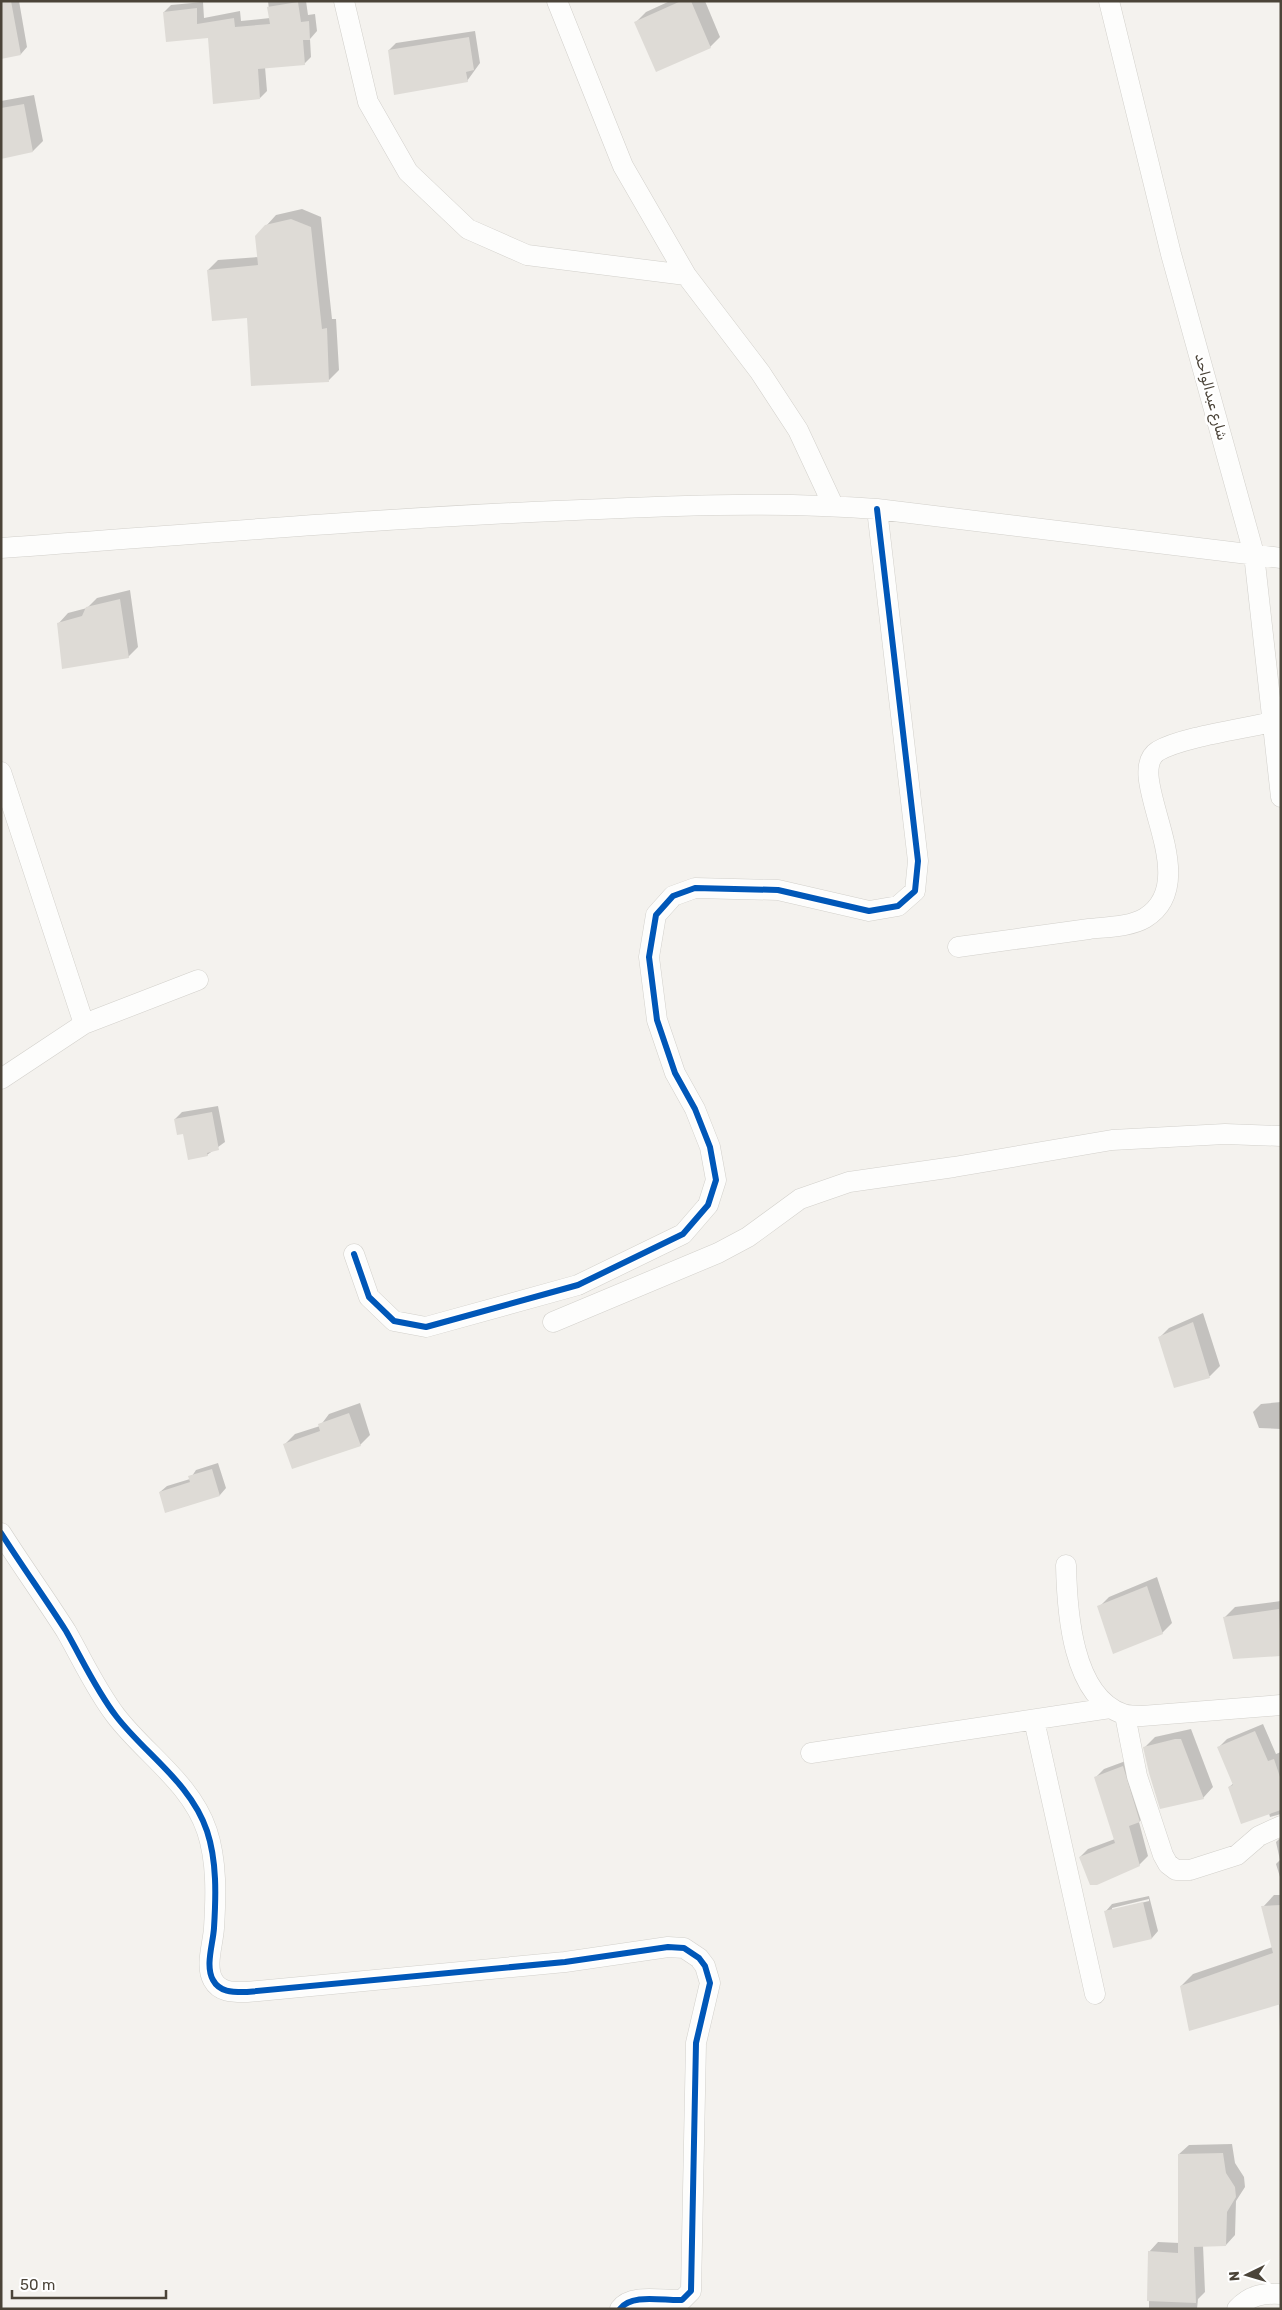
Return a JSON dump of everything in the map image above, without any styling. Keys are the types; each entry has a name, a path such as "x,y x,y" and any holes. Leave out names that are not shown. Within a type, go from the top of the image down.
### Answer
{"street":[{"path":"344,1 368,102 408,172 468,229 527,255 686,275"},
{"path":"557,1 623,166 686,275 760,372 798,430 833,506"},
{"name":"شارع عبدالواحد","path":"1109,1 1172,254 1254,554 1281,797"},
{"path":"1,548 410,518 680,506 833,506 877,508 1281,558"},
{"path":"354,1254 369,1297 394,1321 426,1327 578,1286 683,1234 708,1204 716,1180 710,1147 695,1110 674,1072 657,1020 649,957 656,915 673,896 695,888 778,890 869,911 898,906 915,891 918,861 877,508"},
{"path":"958,947 1116,926 1143,920 1157,909 1167,892 1168,876 1168,861 1149,786 1150,761 1157,752 1175,744 1272,722"},
{"path":"1,772 84,1024"},
{"path":"1,1079 84,1024 198,980"},
{"path":"553,1322 718,1253 748,1237 800,1199 849,1182 954,1167 1112,1140 1225,1134 1281,1136"},
{"path":"1,1533 65,1630 109,1706 129,1731 167,1770 200,1813 209,1837 214,1861 214,1925 210,1966 212,1979 219,1988 231,1992 247,1992 565,1962 668,1947 684,1948 699,1958 705,1966 710,1983 696,2043 691,2291 682,2300 633,2300 625,2303 620,2309"},
{"path":"1066,1565 1066,1597 1077,1658 1091,1688 1118,1712 1137,1776 1163,1855 1168,1864 1176,1870 1190,1870 1237,1855 1259,1836 1281,1826"},
{"path":"811,1753 1034,1720 1118,1712 1142,1716 1281,1705"},
{"path":"1034,1720 1095,1994"},
{"path":"1237,2309 1243,2302 1258,2294 1281,2294"}],"building":[{"path":"1,1 11,1 21,55 1,59"},
{"path":"681,1 691,1 711,48 656,72 634,22"},
{"path":"298,2 301,22 309,21 310,40 303,40 305,65 258,69 260,99 213,104 208,38 166,42 163,12 197,8 197,24 234,18 235,27 270,24 267,7"},
{"path":"469,37 474,70 466,72 468,82 394,95 388,50"},
{"path":"24,104 33,152 1,159 1,108"},
{"path":"291,219 311,227 322,329 327,328 329,382 251,386 247,318 212,321 207,270 258,265 255,236 265,225"},
{"path":"120,599 129,658 62,669 57,623 82,616 86,607"},
{"path":"212,1112 219,1150 207,1153 208,1156 188,1160 183,1134 177,1135 174,1119"},
{"path":"1193,1322 1210,1378 1174,1388 1158,1337"},
{"path":"349,1413 361,1446 292,1469 283,1444 320,1431 318,1424"},
{"path":"212,1469 220,1496 165,1513 159,1492 190,1482 188,1476"},
{"path":"1147,1586 1163,1634 1113,1654 1097,1606"},
{"path":"1279,1609 1281,1656 1233,1659 1223,1617"},
{"path":"1255,1731 1268,1761 1274,1759 1281,1780 1281,1810 1241,1824 1228,1787 1233,1785 1217,1747"},
{"path":"1181,1739 1204,1799 1160,1809 1143,1747"},
{"path":"1123,1766 1140,1822 1129,1826 1140,1866 1097,1885 1090,1885 1079,1857 1115,1843 1094,1777"},
{"path":"1143,1902 1152,1939 1113,1948 1104,1911"},
{"path":"1281,1905 1281,2004 1189,2031 1180,1986 1273,1953 1261,1906"},
{"path":"1223,2153 1226,2173 1235,2187 1236,2197 1227,2212 1226,2246 1194,2247 1196,2303 1147,2301 1148,2251 1178,2253 1178,2154"}],"cycle path":[{"path":"354,1254 369,1297 394,1321 426,1327 578,1285 683,1234 708,1205 716,1180 710,1147 695,1109 675,1073 657,1020 649,957 656,915 673,896 695,888 778,890 869,911 898,906 915,891 918,861 877,509"},
{"path":"1,1533 66,1631 96,1685 116,1716 179,1784 200,1814 210,1842 214,1866 215,1916 210,1968 213,1980 223,1990 247,1992 565,1962 668,1947 684,1948 699,1958 705,1966 710,1983 696,2043 691,2291 682,2300 640,2299 625,2304 620,2309"}]}
